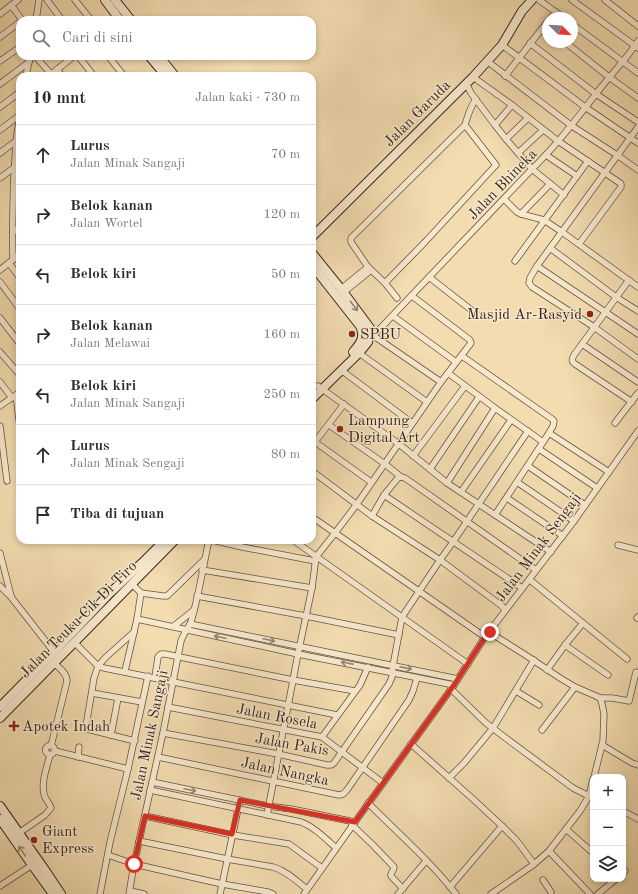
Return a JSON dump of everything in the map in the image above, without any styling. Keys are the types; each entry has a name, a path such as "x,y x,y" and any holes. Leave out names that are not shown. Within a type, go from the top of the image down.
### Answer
{"street":[{"path":"0,14 18,0"},
{"path":"33,0 39,3 37,16"},
{"path":"47,0 59,16"},
{"path":"75,0 88,16"},
{"path":"105,0 122,16"},
{"path":"116,0 124,16"},
{"name":"Jalan Garuda","path":"316,233 473,77 502,45 522,11 532,0"},
{"path":"539,0 556,12"},
{"path":"572,0 637,45"},
{"path":"605,0 638,26"},
{"path":"11,5 19,16"},
{"path":"0,37 16,25"},
{"path":"578,28 638,73"},
{"path":"505,76 530,43 542,30"},
{"path":"530,43 596,94 638,122"},
{"path":"502,45 585,107 638,143"},
{"name":"Jalan Bhineka","path":"372,334 393,316 546,155 572,126 609,77 637,45"},
{"path":"573,48 638,98"},
{"path":"0,61 16,50"},
{"path":"0,84 29,60"},
{"path":"27,72 30,60"},
{"path":"38,60 48,72"},
{"path":"54,72 64,60"},
{"path":"81,60 91,72"},
{"path":"111,60 121,72"},
{"path":"152,60 163,72"},
{"path":"162,60 172,72"},
{"path":"487,61 572,126 638,170"},
{"path":"473,77 558,141 621,184 621,187 579,244"},
{"path":"466,83 471,93 494,125 518,153 532,169 564,195"},
{"path":"0,107 16,95"},
{"path":"397,298 370,268 350,240 352,236 465,125 469,111 476,99"},
{"path":"494,125 512,105"},
{"path":"0,130 16,118"},
{"path":"506,139 528,118"},
{"path":"385,283 496,165 465,125"},
{"path":"638,127 537,266 530,278 529,283 532,287 594,327 638,359"},
{"path":"518,153 543,130"},
{"path":"0,153 16,141"},
{"path":"16,141 11,262 16,271"},
{"path":"546,155 577,176"},
{"path":"515,261 588,161"},
{"path":"0,178 14,167"},
{"path":"521,214 550,184"},
{"path":"504,199 517,212 544,220 638,287"},
{"path":"12,232 16,230"},
{"path":"550,248 616,297 638,311"},
{"path":"0,270 16,258"},
{"path":"316,258 368,324 372,334 442,382"},
{"path":"537,266 638,334"},
{"path":"342,291 370,268"},
{"path":"316,270 360,326 363,332 358,347 317,389"},
{"path":"429,277 479,316"},
{"path":"629,280 574,355 572,362 632,402"},
{"path":"0,282 16,304"},
{"path":"267,815 299,647 312,588 316,558 385,464 412,423 471,342 412,296"},
{"path":"393,316 456,362"},
{"path":"0,318 16,339"},
{"path":"317,389 359,353 368,342 372,334"},
{"path":"582,344 638,382"},
{"path":"0,352 16,370"},
{"path":"359,353 427,402"},
{"path":"462,356 554,421 553,426 539,449 495,515"},
{"path":"341,370 412,423"},
{"path":"448,373 479,397 543,442"},
{"path":"0,382 16,395 0,406"},
{"path":"413,456 465,386"},
{"path":"317,389 344,404 399,444 447,483 551,552"},
{"path":"616,423 637,396"},
{"path":"430,469 479,397"},
{"path":"316,441 344,404"},
{"path":"447,483 495,408"},
{"path":"461,492 511,420"},
{"path":"329,425 401,477 536,570"},
{"path":"0,426 7,481"},
{"path":"402,617 528,431"},
{"name":"Jalan Minak Sengaji","path":"458,679 485,637 563,536 638,431"},
{"path":"549,433 609,472"},
{"path":"316,445 371,482"},
{"path":"539,449 597,488"},
{"path":"528,466 586,505"},
{"path":"316,474 372,516 440,560 502,606 505,610"},
{"path":"372,516 384,495 398,478 401,477"},
{"path":"517,482 574,521"},
{"path":"384,495 522,588"},
{"path":"507,498 563,536"},
{"path":"316,519 485,637"},
{"name":"Jalan Teuku Cik Di Tiro","path":"32,679 54,663 133,585 162,544"},
{"name":"Jalan Teuku Cik Di Tiro","path":"0,718 54,652 110,592 147,565 171,544"},
{"name":"Jalan Minak Sangaji","path":"129,893 182,638 189,627 194,610 209,544"},
{"path":"228,544 316,558"},
{"path":"298,544 468,664"},
{"path":"618,545 638,550"},
{"path":"0,553 11,597"},
{"path":"133,585 141,593 167,596 205,559"},
{"path":"202,570 312,588"},
{"path":"530,580 627,659"},
{"path":"0,586 11,597 54,652"},
{"path":"125,672 137,619 141,593"},
{"path":"197,596 399,635"},
{"path":"174,626 194,610"},
{"name":"Jalan Pakis","path":"163,733 331,765 334,763 389,684 402,617"},
{"path":"137,619 299,647 458,679 305,892 280,869 139,841"},
{"path":"547,670 583,623"},
{"path":"189,627 298,654 417,678 452,687 493,728 563,781 590,796"},
{"path":"134,632 98,666 94,678 86,728 87,730 135,741"},
{"path":"490,632 575,687 600,698 612,698 629,701 636,672 638,673"},
{"path":"75,643 98,666 338,715"},
{"path":"565,645 608,675"},
{"path":"155,678 158,657 161,654 165,654 355,691"},
{"path":"449,778 464,763 493,728 534,660"},
{"path":"19,833 45,815 51,808 45,798 44,793 45,777 50,755 53,754 67,680 67,677 54,663"},
{"name":"Jalan Rosela","path":"168,706 322,737 363,679 368,668"},
{"path":"100,894 110,842 135,741 148,676"},
{"name":"Jalan Nangka","path":"158,757 343,794 409,700 417,678"},
{"path":"542,730 575,687"},
{"path":"516,691 539,705"},
{"name":"Jalan Teuku Cik Di Tiro","path":"0,707 19,693"},
{"path":"92,693 142,702"},
{"path":"110,735 118,698"},
{"path":"594,774 602,745 604,714 600,698"},
{"path":"322,737 383,783"},
{"path":"411,744 502,826 517,841 534,864"},
{"path":"602,745 638,765"},
{"path":"78,757 79,747"},
{"path":"53,748 78,757 128,768"},
{"path":"152,782 268,806 291,809 353,824 394,867 391,876 403,889"},
{"path":"150,790 267,815 289,818 307,824 336,848"},
{"path":"491,894 534,864 549,851 590,798"},
{"path":"220,894 240,800"},
{"path":"368,803 426,861 456,894"},
{"path":"1,808 19,833 53,894"},
{"path":"289,818 291,809"},
{"path":"626,812 638,818"},
{"path":"307,824 311,814"},
{"path":"145,816 289,844 322,868"},
{"path":"0,819 61,894"},
{"path":"450,887 502,826"},
{"path":"566,829 590,850"},
{"path":"549,851 590,894"},
{"path":"108,855 134,864 273,894"},
{"path":"398,894 426,861"},
{"path":"0,886 35,863"},
{"path":"543,880 551,893"},
{"path":"598,894 612,882"},
{"path":"129,893 144,894"}],"place":[{"name":"Masjid Ar-Rasyid","path":"590,314"},
{"name":"SPBU","path":"352,334"},
{"name":"Lampung Digital Art","path":"340,429"},
{"name":"Apotek Indah","path":"14,726"},
{"name":"Giant Express","path":"34,840"}],"route":[{"path":"134,864 145,816 232,834 240,800 355,822 454,685 485,637 490,632"}]}
